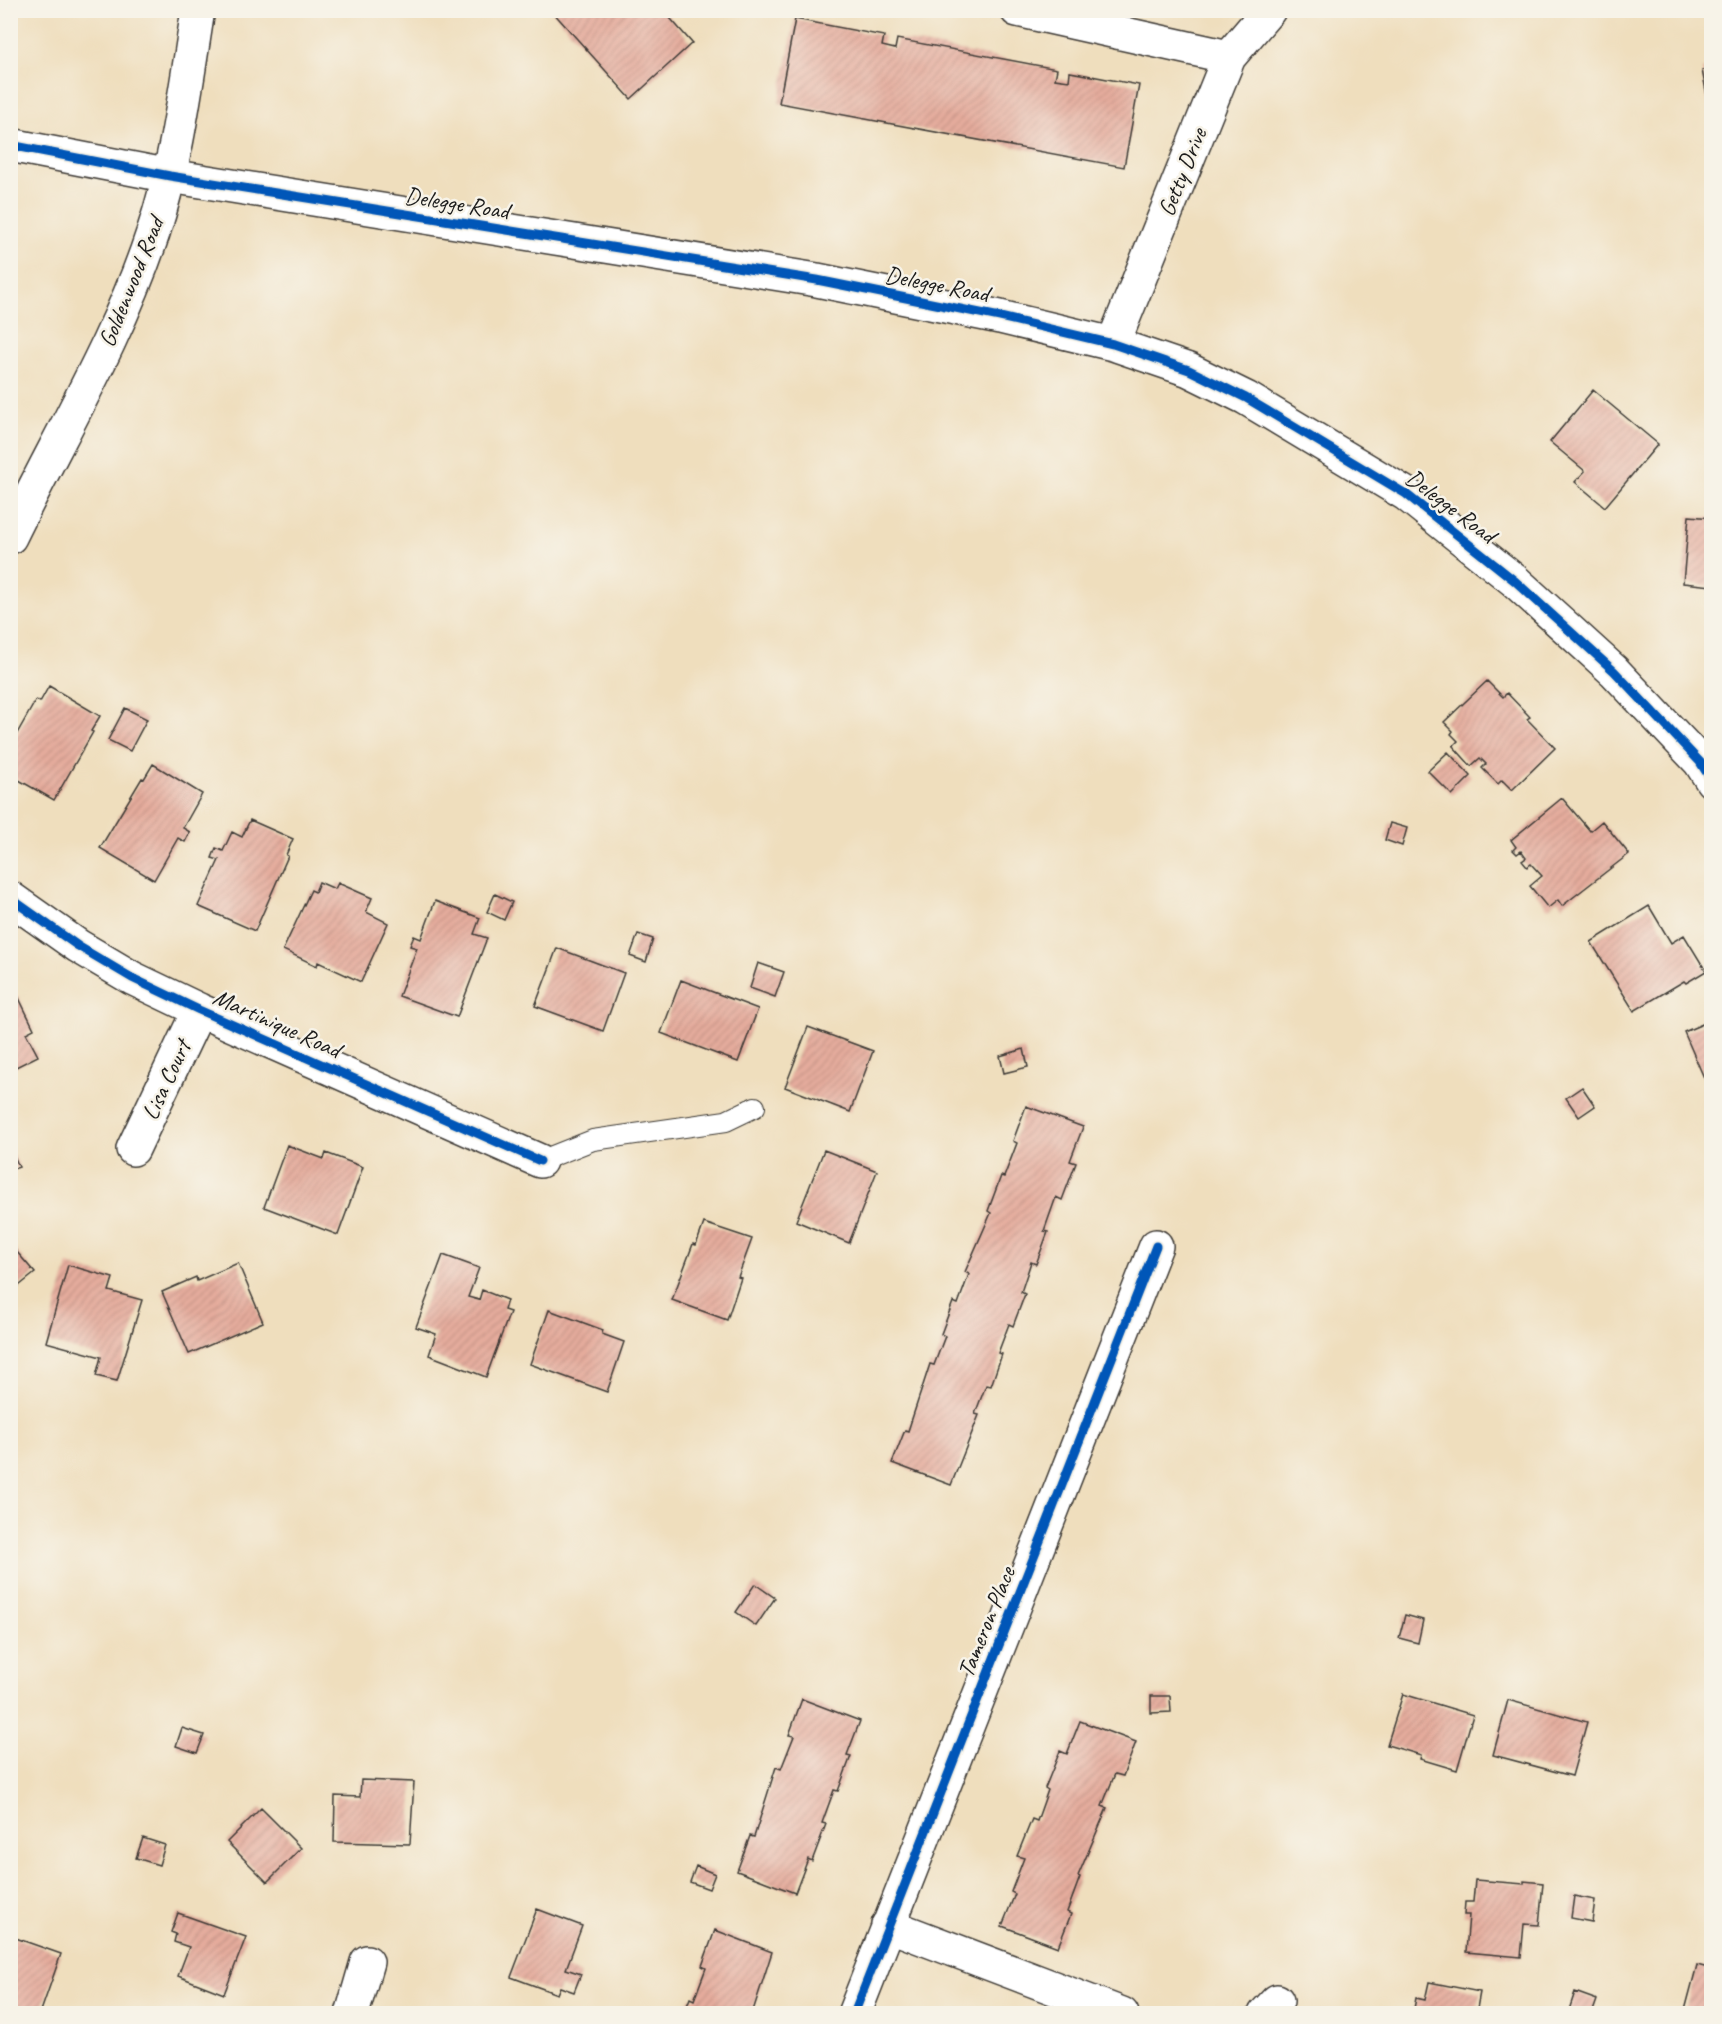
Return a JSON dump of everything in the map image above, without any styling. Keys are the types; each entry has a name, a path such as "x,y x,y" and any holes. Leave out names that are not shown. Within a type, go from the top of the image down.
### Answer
{"street":[{"name":"Goldenwood Road","path":"10,537 119,320 153,234 170,176 198,10"},
{"path":"1017,10 1229,57"},
{"name":"Getty Drive","path":"1113,344 1229,57 1269,10"},
{"name":"Delegge Road","path":"10,146 170,176 817,280 1000,317 1113,344 1189,370 1246,398 1406,494 1515,581 1614,671 1708,766"},
{"name":"Martinique Road","path":"10,898 78,946 132,978 540,1161"},
{"name":"Lisa Court","path":"133,1149 199,1010"},
{"name":"Tameron Place","path":"854,2013 1156,1246"},
{"path":"888,1925 1122,2013"},
{"path":"352,2013 366,1962"}],"lane":[{"path":"540,1161 593,1140 726,1121 755,1107"}],"building":[{"path":"551,10 663,10 692,43 631,99"},
{"path":"795,19 884,36 882,46 895,49 897,39 1057,69 1055,79 1069,81 1070,72 1139,85 1124,167 779,103"},
{"path":"1712,68 1712,111 1710,111 1702,70"},
{"path":"1593,390 1658,444 1605,507 1575,482 1585,471 1550,442"},
{"path":"1689,516 1712,518 1712,586 1683,583"},
{"path":"1487,681 1503,697 1507,693 1530,717 1527,719 1555,748 1512,790 1502,780 1498,784 1482,768 1486,764 1480,758 1471,766 1453,746 1458,741 1451,734 1453,731 1444,722"},
{"path":"49,686 100,716 54,800 10,775 10,734 15,737 36,700 40,702"},
{"path":"125,708 147,719 130,751 108,740"},
{"path":"1448,752 1471,776 1452,795 1428,771"},
{"path":"153,764 202,794 183,828 190,832 185,842 178,838 154,880 100,848 142,778 144,779"},
{"path":"1562,798 1590,831 1602,821 1629,854 1562,906 1558,900 1548,908 1530,886 1542,876 1531,864 1527,867 1522,861 1526,858 1521,851 1517,854 1513,850 1516,847 1511,840"},
{"path":"250,820 293,839 286,855 288,856 255,931 198,906 219,860 212,858 216,848 223,851 232,832 242,837"},
{"path":"1390,823 1407,828 1402,846 1385,840"},
{"path":"319,882 335,889 338,883 372,898 366,912 388,923 361,982 318,962 317,966 283,950 311,890 315,892"},
{"path":"495,894 512,902 504,920 487,912"},
{"path":"435,901 480,918 474,934 487,938 457,1017 399,996 417,948 410,946 414,936 421,939"},
{"path":"1649,906 1671,943 1684,935 1706,971 1686,983 1684,981 1634,1011 1591,942"},
{"path":"638,934 653,939 646,962 630,956"},
{"path":"557,948 624,973 603,1031 535,1006"},
{"path":"758,963 784,972 775,997 750,988"},
{"path":"681,980 758,1009 738,1062 661,1033"},
{"path":"18,996 34,1029 26,1033 38,1056 10,1070 10,1000"},
{"path":"1712,1020 1712,1096 1684,1032"},
{"path":"808,1027 873,1051 850,1112 785,1087"},
{"path":"1024,1049 1028,1067 1004,1073 1000,1056"},
{"path":"1582,1087 1595,1106 1579,1117 1566,1098"},
{"path":"1026,1106 1083,1127 1070,1161 1076,1163 1062,1200 1056,1197 1044,1231 1048,1232 1036,1264 1031,1262 1021,1292 1025,1294 1013,1326 1009,1324 998,1353 1002,1354 991,1386 986,1385 975,1414 979,1415 951,1485 892,1463 905,1430 908,1431 930,1364 934,1365 945,1336 941,1334 953,1302 958,1304 969,1274 965,1272 991,1213 988,1211 1001,1176 1004,1177 1017,1143 1013,1141"},
{"path":"287,1145 324,1159 326,1153 363,1167 338,1235 264,1207"},
{"path":"10,1147 19,1167 10,1170"},
{"path":"824,1150 877,1171 849,1243 796,1221"},
{"path":"704,1223 752,1239 738,1277 741,1278 727,1320 672,1300 693,1244 696,1245"},
{"path":"10,1244 35,1273 10,1293"},
{"path":"443,1255 479,1268 468,1297 479,1300 482,1290 507,1300 504,1310 510,1312 486,1377 429,1355 436,1334 416,1327"},
{"path":"238,1263 263,1322 189,1354 162,1292 196,1277 197,1281"},
{"path":"68,1265 113,1278 109,1291 142,1300 117,1381 96,1376 101,1357 46,1342"},
{"path":"549,1310 603,1330 602,1334 624,1342 607,1392 530,1364"},
{"path":"755,1584 775,1598 756,1626 736,1612"},
{"path":"1405,1615 1423,1620 1418,1643 1399,1638"},
{"path":"1403,1694 1473,1715 1457,1770 1420,1759 1421,1755 1387,1745"},
{"path":"1151,1696 1170,1696 1171,1712 1151,1713"},
{"path":"802,1699 860,1721 847,1755 851,1756 838,1791 834,1790 822,1823 826,1824 812,1861 808,1859 795,1893 737,1871 750,1836 754,1837 776,1767 781,1769 794,1736 789,1735"},
{"path":"1508,1700 1587,1722 1572,1776 1493,1755"},
{"path":"1080,1721 1136,1742 1123,1776 1115,1774 1102,1806 1107,1808 1078,1876 1080,1877 1067,1912 1071,1914 1058,1947 1002,1926 1015,1894 1011,1892 1024,1858 1017,1856 1032,1819 1037,1821 1048,1790 1045,1788 1060,1751 1067,1754"},
{"path":"182,1728 204,1735 197,1753 176,1746"},
{"path":"361,1780 414,1782 410,1844 334,1842 335,1796 360,1797"},
{"path":"261,1808 301,1848 267,1882 227,1842"},
{"path":"143,1838 165,1845 159,1865 136,1858"},
{"path":"696,1866 715,1874 709,1889 690,1882"},
{"path":"1475,1880 1524,1884 1524,1881 1543,1883 1539,1925 1524,1924 1521,1957 1466,1952 1469,1915 1464,1915 1465,1902 1473,1902"},
{"path":"1574,1896 1595,1900 1592,1922 1571,1918"},
{"path":"537,1909 582,1926 566,1969 581,1974 574,1992 560,1987 557,1994 511,1977"},
{"path":"178,1913 246,1937 224,1994 178,1976 189,1947 174,1942 176,1934 171,1932"},
{"path":"715,1930 772,1952 752,2014 684,2014 690,1998 694,2000 706,1968 702,1966"},
{"path":"10,1936 61,1954 40,2014 19,2014 10,2010"},
{"path":"1697,1965 1712,1969 1712,2014 1684,2014"},
{"path":"1429,1982 1480,1992 1476,2014 1413,2014 1416,1998 1425,2000"},
{"path":"1575,1992 1597,2000 1592,2014 1579,2014 1569,2010"}],"cycle path":[{"path":"10,145 170,176 817,280 1000,317 1113,344 1189,370 1246,398 1406,494 1515,581 1614,671 1700,762 1712,781"},
{"path":"10,898 78,946 132,978 540,1161"},
{"path":"854,2014 1156,1246"}]}
